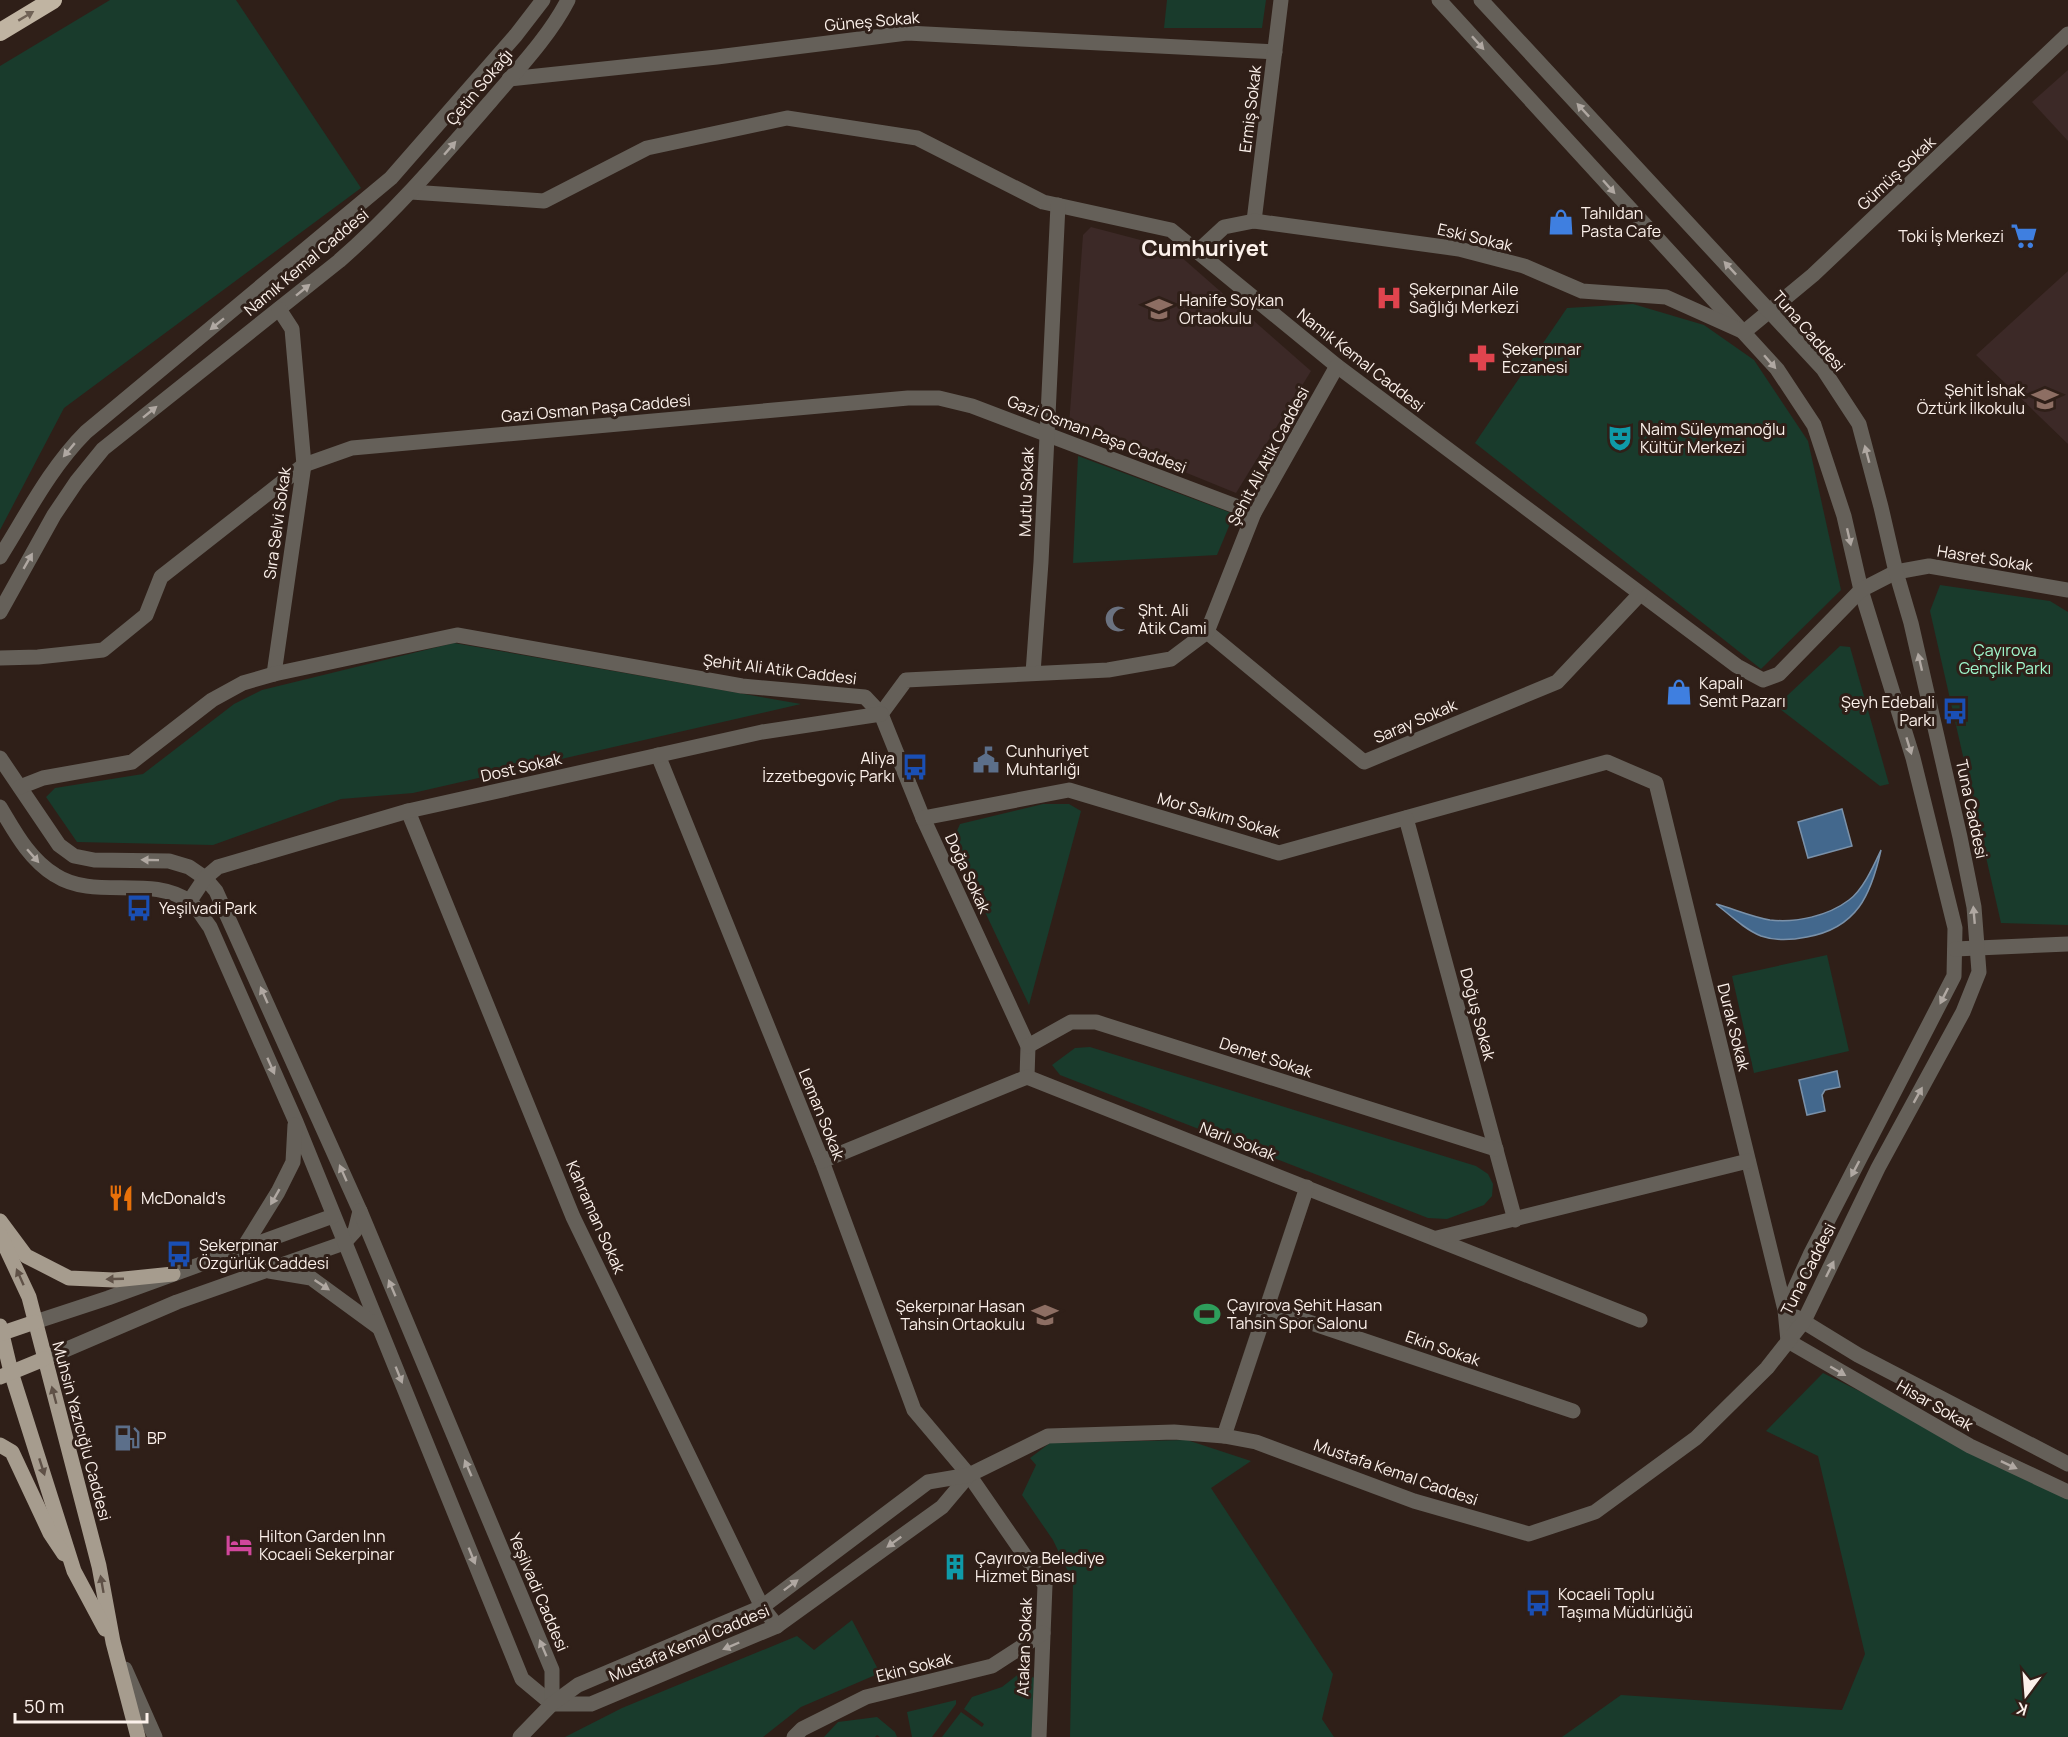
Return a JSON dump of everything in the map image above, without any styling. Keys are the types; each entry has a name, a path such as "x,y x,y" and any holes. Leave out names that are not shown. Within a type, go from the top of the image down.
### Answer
{"highway":[{"path":"0,32 53,0"}],"main road":[{"path":"0,1221 26,1256 69,1278 114,1280 173,1274"},
{"name":"Muhsin Yazıcığlu Caddesi","path":"0,1235 29,1297 99,1566 112,1642"},
{"path":"1,1331 35,1322"},
{"name":"Muhsin Yazıcığlu Caddesi","path":"1,1331 6,1374 75,1571 112,1642"},
{"path":"6,1374 44,1359"},
{"path":"0,1445 12,1452 50,1533 75,1571"},
{"path":"112,1642 138,1737"}],"street":[{"name":"Namık Kemal Caddesi","path":"0,558 69,449 86,432 391,178 516,35 543,0"},
{"name":"Çetin Sokağı","path":"411,192 509,79 539,42 568,0"},
{"name":"Ermiş Sokak","path":"1254,221 1281,0"},
{"name":"Tuna Caddesi","path":"1439,0 1671,256 1777,369 1814,425 1844,516 1861,590 1912,758 1955,928 1954,976 1810,1255 1785,1310 1788,1341"},
{"name":"Tuna Caddesi","path":"1481,0 1823,369 1859,424 1911,623 1960,837 1974,907 1979,972 1963,1012 1878,1168 1804,1321 1788,1341"},
{"name":"Güneş Sokak","path":"509,79 907,33 1275,52"},
{"name":"Gümüş Sokak","path":"1744,332 1813,275 2068,34"},
{"name":"Namık Kemal Caddesi","path":"0,612 54,515 77,481 103,449 366,238 411,192 544,201 647,148 787,118 917,138 1043,202 1171,230 1337,366 1737,666 1763,680 1779,674 1861,590"},
{"name":"Mutlu Sokak","path":"1034,673 1058,205"},
{"name":"Eski Sokak","path":"1197,252 1224,227 1254,221 1459,249 1524,266 1582,291 1666,297 1744,332"},
{"name":"Sıra Selvi Sokak","path":"274,674 304,465 292,329 279,309"},
{"name":"Şehit Ali Atik Caddesi","path":"1207,632 1254,513 1337,366"},
{"name":"Gazi Osman Paşa Caddesi","path":"0,658 49,656 103,650 146,615 161,577 304,465 352,448 908,398 939,398 972,406 1254,513"},
{"name":"Hasret Sokak","path":"1861,590 1896,572 1929,566 2068,590"},
{"name":"Saray Sokak","path":"1207,632 1364,762 1557,682 1640,594"},
{"path":"881,714 906,680 1108,670 1171,659 1207,632"},
{"name":"Şehit Ali Atik Caddesi","path":"20,787 43,778 132,762 212,700 243,683 274,674 457,635 742,686 865,697 881,714"},
{"name":"Dost Sokak","path":"189,902 205,878 218,867 408,811 762,732 881,714"},
{"name":"Doğa Sokak","path":"881,714 923,818 1028,1046"},
{"name":"Leman Sokak","path":"658,755 822,1161 914,1410 969,1475"},
{"path":"0,758 59,845 74,856 94,860 169,861 189,867 205,878"},
{"name":"Mor Salkım Sokak","path":"923,818 1069,790 1279,853 1607,762"},
{"name":"Durak Sokak","path":"1607,762 1656,783 1785,1310"},
{"path":"0,807 36,861 55,876 87,887 168,892 189,902 210,927 296,1122 522,1679 552,1704"},
{"name":"Kahraman Sokak","path":"408,811 573,1217 762,1606 777,1626"},
{"name":"Doğuş Sokak","path":"1406,818 1515,1220"},
{"name":"Yeşilvadi Caddesi","path":"205,878 216,891 225,908 360,1211 552,1670 552,1704"},
{"path":"1955,950 2068,944"},
{"name":"Demet Sokak","path":"1028,1046 1071,1022 1096,1022 1496,1149"},
{"path":"822,1161 1027,1077 1028,1046"},
{"name":"Narlı Sokak","path":"1027,1077 1640,1320"},
{"path":"244,1247 278,1192 292,1162 296,1122"},
{"path":"1437,1238 1748,1161"},
{"path":"1224,1436 1307,1187"},
{"path":"44,1359 177,1302 344,1243 356,1232 360,1211"},
{"path":"35,1322 333,1216"},
{"path":"266,1270 311,1278 381,1329"},
{"name":"Ekin Sokak","path":"1267,1308 1573,1412"},
{"path":"1785,1310 1804,1321"},
{"name":"Hisar Sokak","path":"1804,1321 1858,1355 2068,1464"},
{"name":"Mustafa Kemal Caddesi","path":"520,1737 552,1704 578,1685 762,1606 928,1482 969,1475 1048,1436 1174,1432 1224,1436 1256,1442 1414,1501 1529,1534 1595,1512 1696,1438 1767,1368 1788,1341"},
{"name":"Hisar Sokak","path":"1788,1341 1970,1446 2068,1492"},
{"name":"Mustafa Kemal Caddesi","path":"552,1704 591,1704 777,1626 942,1507 969,1475"},
{"name":"Atakan Sokak","path":"969,1475 1045,1585 1039,1737"},
{"name":"Ekin Sokak","path":"794,1737 802,1729 866,1697 992,1666 1043,1633"},
{"name":"Muhsin Yazıcığlu Caddesi","path":"112,1642 155,1737"}],"shaded area":[{"path":"2068,70 2068,141 2032,102"},
{"name":"Hanife Soykan Ortaokulu","path":"1091,227 1171,248 1311,371 1236,493 1069,425 1083,235"},
{"name":"Şehit İshak Öztürk İlkokulu","path":"2068,271 2068,444 1976,355"}],"green space":[{"path":"110,0 236,0 361,188 64,408 0,530 0,66"},
{"path":"1167,0 1266,0 1262,28 1164,28"},
{"path":"1633,304 1704,325 1754,360 1808,441 1841,590 1761,669 1475,443 1567,308"},
{"path":"1078,456 1234,514 1217,555 1073,563"},
{"name":"Çayırova Gençlik Parkı","path":"1940,585 2050,601 2068,612 2068,925 2001,923 1930,611"},
{"path":"454,643 801,704 413,793 341,799 213,845 77,842 46,797 55,788 143,774 234,704 262,690"},
{"path":"1840,646 1850,647 1889,784 1880,786 1776,706"},
{"path":"1043,804 1069,804 1081,811 1029,1005 952,842 960,824"},
{"path":"1827,955 1849,1051 1754,1073 1732,976"},
{"path":"1090,1047 1476,1166 1488,1174 1493,1184 1492,1196 1484,1205 1447,1219 1428,1218 1060,1075 1052,1065 1075,1048"},
{"path":"1823,1373 2068,1495 2068,1737 1562,1737 1621,1695 1842,1710 1865,1654 1818,1456 1766,1431"},
{"path":"1187,1440 1251,1461 1211,1488 1333,1674 1322,1719 1334,1737 1070,1737 1073,1582 1053,1540 1022,1495 1036,1465 1030,1458 1050,1443"},
{"path":"852,1620 880,1673 801,1707 763,1737 565,1737 622,1708 797,1636 814,1650"},
{"path":"1020,1673 1038,1679 1036,1737 942,1737 961,1712 982,1727 984,1724 964,1709 972,1697 1002,1687"},
{"path":"956,1700 956,1704 932,1737 912,1737 907,1712"},
{"path":"877,1717 895,1732 897,1737 877,1735 875,1737 824,1737 838,1722"}],"water":[{"path":"1842,809 1852,846 1808,858 1798,822"},
{"path":"1881,850 1872,881 1859,907 1838,926 1824,933 1795,939 1766,938 1737,922 1716,904 1756,917 1780,921 1822,914 1841,906 1854,896 1868,877"},
{"path":"1837,1071 1840,1087 1825,1090 1822,1095 1825,1111 1807,1115 1799,1080"}],"place":[{"name":"Tahıldan Pasta Cafe","path":"1561,222"},
{"name":"Toki İş Merkezi","path":"2024,236"},
{"name":"Şekerpınar Aile Sağlığı Merkezi","path":"1389,298"},
{"name":"Hanife Soykan Ortaokulu","path":"1159,309"},
{"name":"Şekerpınar Eczanesi","path":"1482,358"},
{"name":"Şehit İshak Öztürk İlkokulu","path":"2045,399"},
{"name":"Naim Süleymanoğlu Kültür Merkezi","path":"1620,438"},
{"name":"Şht. Ali Atik Cami","path":"1118,619"},
{"name":"Kapalı Semt Pazarı","path":"1679,692"},
{"name":"Şeyh Edebali Parkı","path":"1955,711"},
{"name":"Cunhuriyet Muhtarlığı","path":"986,760"},
{"name":"Aliya İzzetbegoviç Parkı","path":"915,767"},
{"name":"Yeşilvadi Park","path":"139,908"},
{"name":"McDonald's","path":"121,1198"},
{"name":"Şekerpınar Özgürlük Caddesi","path":"179,1254"},
{"name":"Çayırova Şehit Hasan Tahsin Spor Salonu","path":"1207,1314"},
{"name":"Şekerpınar Hasan Tahsin Ortaokulu","path":"1045,1315"},
{"name":"BP","path":"127,1438"},
{"name":"Hilton Garden Inn Kocaeli Sekerpinar","path":"239,1545"},
{"name":"Çayırova Belediye Hizmet Binası","path":"955,1567"},
{"name":"Kocaeli Toplu Taşıma Müdürlüğü","path":"1538,1603"}],"district":[{"name":"Cumhuriyet","path":"1205,248"}]}
